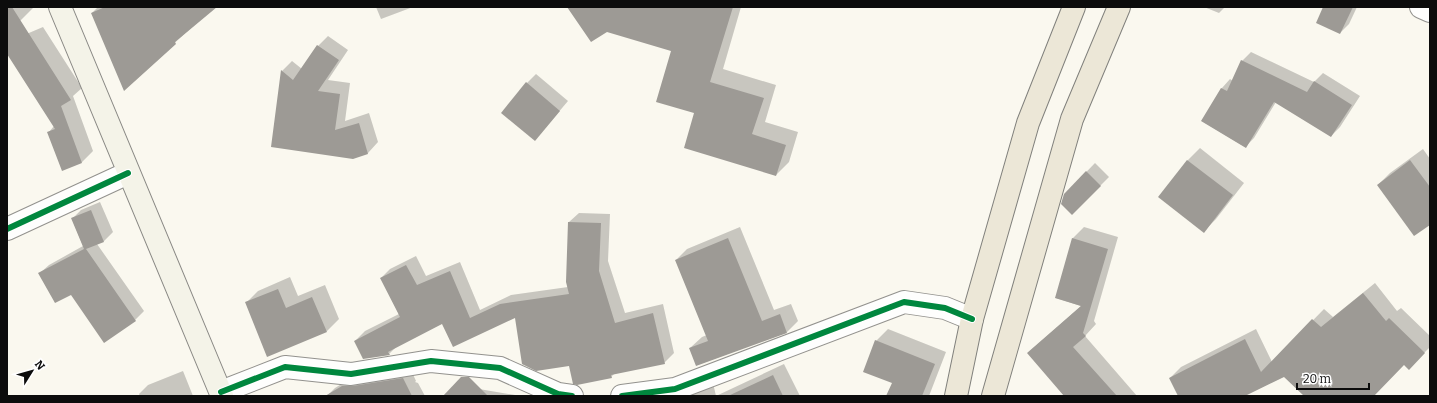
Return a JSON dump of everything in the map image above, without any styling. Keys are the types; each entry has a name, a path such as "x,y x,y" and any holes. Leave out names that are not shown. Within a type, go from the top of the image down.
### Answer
{"main road":[{"path":"60,7 221,394"},
{"path":"956,396 972,319 1028,123 1074,7"},
{"path":"993,396 1072,119 1119,7"}],"street":[{"path":"1421,7 1430,11"},
{"path":"11,222 128,173"},
{"path":"622,396 675,389 904,302 945,308 972,319"},
{"path":"221,394 285,367 351,374 431,361 500,368 558,394 572,396"}],"building":[{"path":"7,7 12,7 71,100 61,106 82,163 62,171 47,132 55,129 7,54"},
{"path":"105,7 217,7 175,42 176,44 124,91 91,13"},
{"path":"567,7 733,7 710,82 764,98 752,134 786,145 776,176 684,148 694,113 656,102 671,51 607,32 591,42"},
{"path":"1323,7 1353,7 1340,34 1316,23"},
{"path":"317,45 339,60 318,91 340,94 335,130 359,123 368,154 353,159 271,147 281,70 293,80"},
{"path":"1241,60 1307,92 1314,81 1352,105 1331,137 1274,102 1246,148 1201,121 1221,88 1227,91"},
{"path":"526,82 560,111 535,141 501,113"},
{"path":"1187,160 1233,195 1204,233 1158,197"},
{"path":"1410,160 1430,187 1430,225 1414,236 1377,185"},
{"path":"1086,171 1101,186 1072,215 1061,204 1064,194"},
{"path":"91,210 104,242 86,249 136,321 104,343 71,295 55,303 38,273 84,249 71,218"},
{"path":"568,222 601,223 599,271 615,323 653,313 665,364 611,375 612,378 577,385 573,384 569,366 536,371 522,364 515,318 453,347 442,324 388,352 390,355 363,359 354,341 400,317 380,278 406,265 417,285 450,271 470,318 500,304 569,294 566,282"},
{"path":"728,238 762,321 780,314 787,333 696,366 689,348 708,341 675,260"},
{"path":"1072,238 1108,249 1083,333 1086,336 1073,347 1117,396 1064,396 1027,353 1081,306 1055,298"},
{"path":"278,289 286,308 312,297 327,332 267,357 245,302"},
{"path":"1363,293 1386,321 1389,318 1425,353 1409,370 1404,365 1374,396 1304,396 1284,377 1245,396 1178,396 1169,378 1245,339 1261,372 1312,319 1321,327"},
{"path":"875,340 935,364 922,396 886,396 892,383 863,372"},
{"path":"773,375 783,396 728,396"},
{"path":"461,377 469,377 488,396 443,396"},
{"path":"403,378 412,396 325,396 342,386 353,386"}],"cycle path":[{"path":"7,229 128,173"},
{"path":"622,396 675,389 904,302 945,308 972,319"},
{"path":"221,392 285,367 351,374 431,361 500,368 558,394 572,396"}]}
